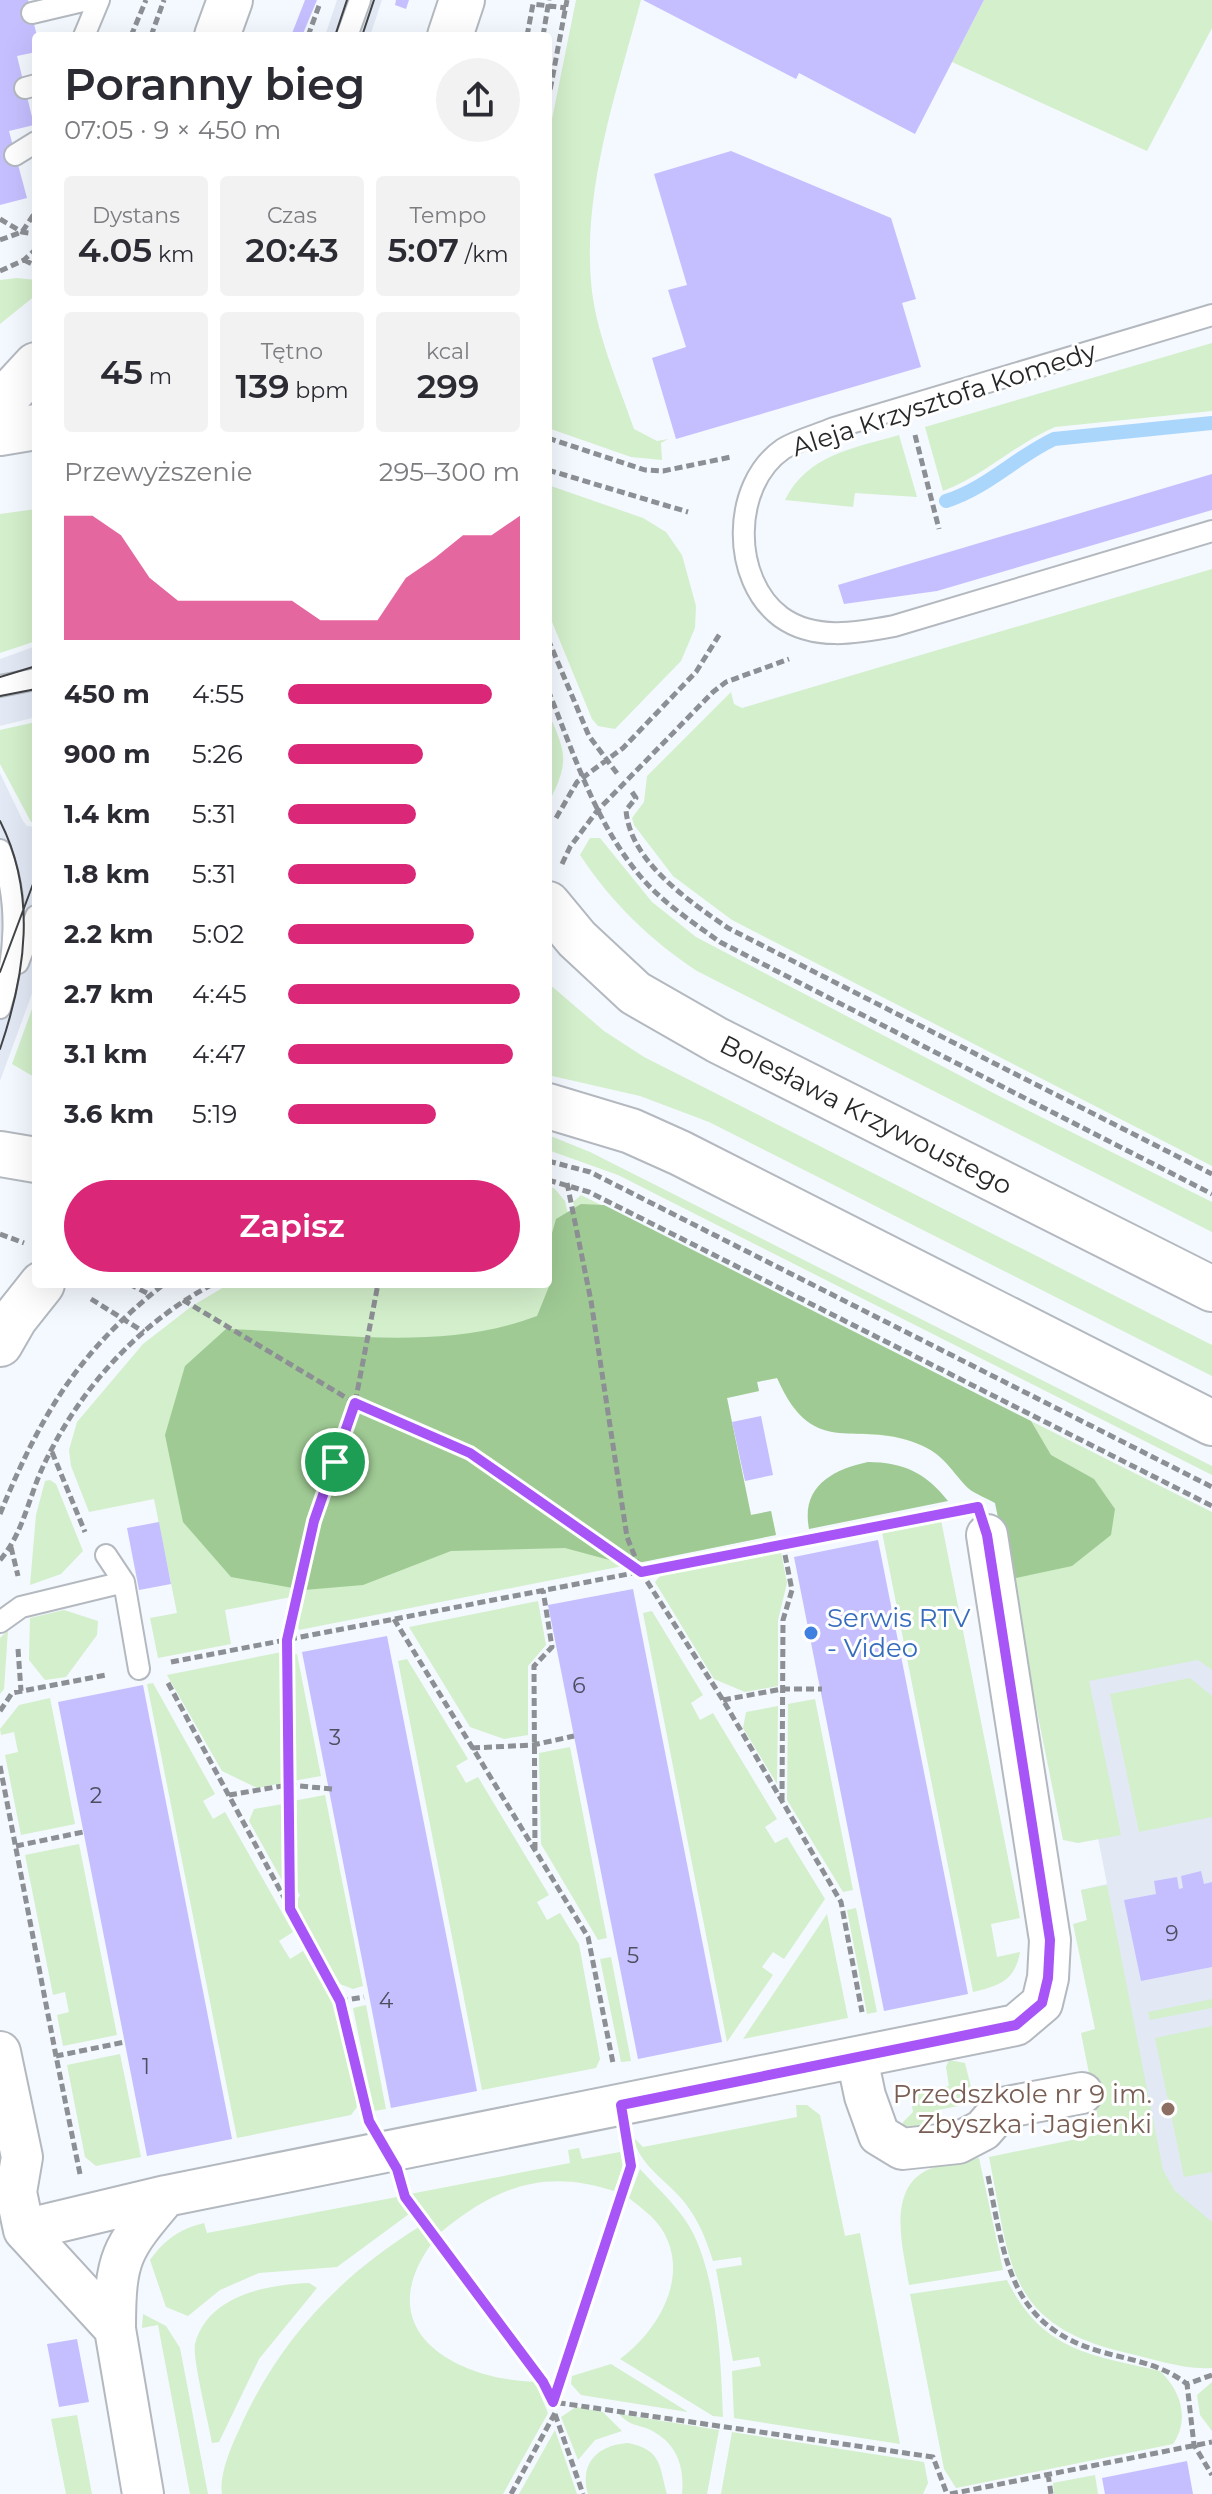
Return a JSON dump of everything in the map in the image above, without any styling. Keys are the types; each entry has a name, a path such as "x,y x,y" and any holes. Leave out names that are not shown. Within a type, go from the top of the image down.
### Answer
{"main road":[{"path":"218,32 230,0"},
{"path":"451,32 462,0"},
{"path":"0,404 32,369"},
{"path":"0,433 32,428"},
{"name":"Bolesława Krzywoustego","path":"552,909 577,939 635,993 717,1040 1212,1289"},
{"path":"552,1107 631,1131 680,1153 1212,1423"},
{"path":"0,1154 32,1159"},
{"path":"0,1344 15,1318 39,1288"}],"street":[{"path":"24,2230 166,2196 621,2105 860,2040 1016,2025 1042,2003 1048,1978 1050,1940 987,1535"},
{"path":"860,2040 865,2096 879,2135 902,2149 958,2143 983,2130 1002,2108 1082,2093"},
{"path":"0,2052 22,2157 8,2185 24,2230 115,2329"},
{"path":"143,2494 115,2329 115,2280 128,2242 166,2196"}],"lane":[{"path":"32,13 87,0"},
{"path":"86,32 99,0"},
{"path":"348,32 360,0"},
{"path":"15,155 32,144"},
{"name":"Aleja Krzysztofa Komedy","path":"1212,315 834,428 783,449 760,473 746,501 742,532 748,561 760,591 781,617 812,631 849,635 894,626 1212,531"},
{"path":"0,686 32,680"},
{"path":"0,850 13,914 12,957 0,1010"},
{"path":"0,1010 32,926"},
{"path":"106,1555 124,1582 149,1667"},
{"path":"0,1622 21,1607 124,1582"}],"path":[{"path":"133,32 146,0"},
{"path":"152,32 164,0"},
{"path":"309,32 321,0"},
{"path":"552,80 567,0"},
{"path":"528,32 533,4 549,3 566,8"},
{"path":"544,32 549,3"},
{"path":"0,240 22,232 32,217"},
{"path":"0,219 22,232 32,233"},
{"path":"0,271 32,253"},
{"path":"24,260 32,264"},
{"path":"907,406 939,529"},
{"path":"552,439 645,470 663,471 732,457 760,473"},
{"path":"552,471 688,512"},
{"path":"570,847 597,811 713,692 726,682 793,658 812,631"},
{"path":"556,818 584,776 623,748 696,672 721,632"},
{"path":"552,648 589,736 619,776"},
{"path":"552,700 597,811 640,877 678,913 720,942 1212,1194"},
{"path":"632,792 636,798 626,810 627,828 653,866 687,900 728,928 1212,1174"},
{"path":"552,1162 590,1172 1212,1487"},
{"path":"552,1181 567,1183 1212,1506"},
{"path":"567,1183 591,1301 627,1537 641,1572 723,1700 841,1902 860,2040"},
{"path":"0,1234 17,1240"},
{"path":"137,1288 151,1295"},
{"path":"0,1514 46,1411 77,1367 159,1288"},
{"path":"0,1560 11,1547 73,1411 106,1369 144,1332 183,1300 206,1288"},
{"path":"290,1909 287,1640 314,1521 355,1403 377,1288"},
{"path":"91,1299 144,1332"},
{"path":"183,1300 355,1403 470,1453 641,1572"},
{"path":"52,1452 89,1543 106,1555"},
{"path":"0,1711 12,1693 978,1507 987,1535"},
{"path":"782,1802 783,1620 792,1590 783,1545"},
{"path":"628,1565 641,1572"},
{"path":"535,1851 534,1666 552,1647 543,1590"},
{"path":"394,1619 588,1937 631,2166 553,2402"},
{"path":"149,1667 229,1795 340,2001 369,2121 397,2169 405,2197 543,2382 553,2402 583,2494"},
{"path":"723,1700 782,1689 822,1689"},
{"path":"472,1748 533,1745 574,1736"},
{"path":"0,1766 81,2179"},
{"path":"229,1795 288,1785 333,1789"},
{"path":"16,1846 83,1832"},
{"path":"340,2001 364,1997"},
{"path":"56,2056 125,2042"},
{"path":"983,2130 987,2172 1004,2253 1025,2301 1040,2322 1055,2334 1076,2343 1166,2368 1187,2384 1194,2445 1212,2475"},
{"path":"1187,2384 1212,2375"},
{"path":"553,2402 933,2457 948,2494 1212,2442"},
{"path":"511,2494 555,2413"},
{"path":"1048,2474 1051,2494"}],"shaded area":[{"path":"337,0 382,0 371,32 326,32"},
{"path":"32,647 32,718 0,726 0,659"},
{"path":"0,773 23,821 32,827 32,994 0,1081"},
{"name":"Przedszkole nr 9 im. Zbyszka i Jagienki","path":"1048,1582 1212,1628 1212,2298 1163,2307 1081,1890 1107,1884"}],"green space":[{"path":"576,0 641,0 597,175 592,211 591,282 602,338 634,429 657,441 668,439 661,443 662,460 631,457 552,429 552,119"},
{"path":"984,0 1212,0 1212,28 1147,151 952,62"},
{"path":"0,280 32,280 32,298 0,324"},
{"path":"1212,343 1212,411 1055,427 943,491 925,427"},
{"path":"899,435 917,497 855,493 853,507 785,500 794,485 819,463 849,449"},
{"path":"552,486 643,518 666,532 682,555 696,606 695,628 681,661 615,729 598,726 592,719 552,622"},
{"path":"32,510 32,642 0,653 0,514"},
{"path":"1212,569 1212,1166 732,920 673,876 634,825 632,818 644,802 647,776 731,692 734,704 742,708"},
{"path":"552,721 563,753 558,783 552,796"},
{"path":"32,723 32,822 0,764 0,730"},
{"path":"590,838 600,838 652,902 696,937 999,1096 1212,1202 1212,1232 697,971 647,933 605,889 580,855"},
{"path":"552,986 604,1031 644,1057 1212,1345 1212,1376 709,1122 640,1096 552,1076"},
{"path":"32,1009 32,1076 12,1064"},
{"path":"552,1137 590,1152 1212,1466 1212,1475 618,1175 552,1151"},
{"path":"554,1188 565,1201 580,1265 628,1565 299,1630 291,1597 225,1610 231,1644 158,1658 150,1618 177,1613 154,1499 89,1512 71,1466 69,1450 77,1422 143,1344 192,1306 222,1288 552,1288"},
{"path":"581,1195 1212,1512 1212,1670 1198,1660 1089,1681 1121,1835 1078,1843 1063,1840 995,1503 968,1488 931,1450 900,1438 821,1428 805,1419 790,1403 778,1378 757,1382 759,1391 727,1398 751,1515 771,1511 776,1535 692,1552 588,1263 573,1202"},
{"path":"581,1204 604,1205 1031,1421 1051,1455 1094,1479 1115,1509 1111,1535 1072,1566 1011,1579 995,1503 968,1488 943,1459 923,1446 899,1438 823,1430 807,1421 792,1405 777,1378 757,1382 759,1391 727,1398 751,1515 771,1511 776,1535 628,1565 565,1548 451,1551 363,1585 304,1590 231,1577 183,1522 165,1435 185,1366 226,1329 383,1338 423,1337 499,1327 537,1316 548,1288 552,1288 552,1233 556,1219"},
{"path":"868,1462 892,1464 913,1471 931,1483 948,1501 809,1529 808,1514 814,1491 842,1470"},
{"path":"45,1481 56,1484 83,1551 61,1574 30,1585 36,1515"},
{"path":"941,1520 1020,1918 991,1924 997,1957 1020,1952 1014,1970 1004,1981 973,1992 882,1532"},
{"path":"781,1552 787,1583 778,1620 778,1686 745,1692 714,1679 655,1582 660,1576"},
{"path":"538,1601 546,1645 528,1666 528,1735 504,1739 470,1727 409,1627"},
{"path":"64,1610 98,1621 97,1635 66,1677 45,1680 29,1660 30,1618"},
{"path":"652,1611 703,1695 691,1703 700,1720 713,1713 777,1819 765,1827 775,1843 787,1837 825,1899 784,1959 773,1952 762,1967 773,1975 727,2042 643,1613"},
{"path":"8,1630 4,1689 0,1694 0,1638"},
{"path":"282,1652 283,1783 257,1788 222,1771 167,1675"},
{"path":"297,1654 321,1776 293,1781 292,1655"},
{"path":"407,1659 468,1759 456,1766 466,1783 478,1777 549,1895 537,1902 547,1920 560,1913 579,1944 600,2059 596,2068 482,2090 398,1661"},
{"path":"1190,1678 1212,1696 1212,1817 1139,1832 1110,1694"},
{"path":"153,1683 215,1794 203,1801 213,1819 225,1812 293,1932 279,1941 290,1959 303,1951 339,2014 357,2107 351,2115 237,2138 147,1684"},
{"path":"50,1698 75,1824 21,1835 5,1755 18,1752 14,1732 1,1735 0,1729 19,1705"},
{"path":"815,1699 853,1890 843,1892 787,1800 788,1704"},
{"path":"778,1706 777,1784 743,1728 746,1712"},
{"path":"570,1747 607,1938 598,1940 541,1844 539,1753"},
{"path":"325,1795 363,1986 353,1989 340,1984 295,1904 300,1895 293,1884 293,1801"},
{"path":"283,1804 283,1882 249,1821 254,1809"},
{"path":"79,1844 117,2035 63,2046 57,2015 69,2012 65,1992 53,1995 25,1855"},
{"path":"1107,1885 1163,2170 1175,2191 1212,2222 1212,2368 1180,2366 1127,2353 1087,2341 1057,2326 1036,2307 1020,2285 1003,2229 989,2157 1101,2134 1081,2033 1095,2029 1073,1924 1087,1920 1081,1890"},
{"path":"856,1908 877,2012 867,2014 847,1910"},
{"path":"827,1914 848,2018 743,2039"},
{"path":"611,1957 631,2061 621,2062 600,1959"},
{"path":"1212,1999 1212,2008 1150,2020 1148,2012"},
{"path":"366,2005 386,2109 374,2111 353,2008"},
{"path":"1212,2026 1212,2172 1184,2177 1155,2038"},
{"path":"120,2054 141,2157 96,2166 85,2157 67,2065"},
{"path":"949,2060 965,2063 975,2103 937,2110 919,2140 902,2131 903,2122 913,2112 910,2094 949,2086 946,2067"},
{"path":"796,2105 807,2105 820,2115 845,2236 860,2233 900,2444 734,2418 732,2371 761,2366 759,2357 733,2361 716,2269 742,2265 741,2257 713,2261 702,2230 690,2210 641,2157 634,2138 643,2147 797,2117"},
{"path":"579,2148 582,2159 620,2152 623,2166 614,2191 565,2181 522,2186 481,2203 441,2232 410,2194 570,2163 568,2150"},
{"path":"979,2158 1003,2270 909,2285 901,2218 909,2187 919,2175 935,2167"},
{"path":"640,2169 683,2217 702,2255 717,2324 723,2417 713,2416 620,2359 658,2318 672,2283 670,2246 661,2228 629,2198"},
{"path":"397,2197 409,2214 337,2267 259,2273 220,2290 188,2316 166,2307 150,2260 161,2246 188,2228 204,2223 207,2233"},
{"path":"419,2227 432,2243 415,2274 410,2301 415,2325 430,2344 450,2360 505,2379 535,2382 548,2413 503,2494 222,2494 224,2470 236,2437 254,2398 292,2340 313,2314 362,2267"},
{"path":"1007,2280 1021,2304 1052,2336 1090,2354 1160,2371 1173,2387 1181,2406 1181,2425 1173,2444 956,2488 944,2469 910,2294"},
{"path":"309,2283 317,2288 259,2359 219,2442 212,2443 195,2351 202,2327 212,2314 241,2296 275,2286"},
{"path":"143,2314 166,2326 180,2348 208,2494 190,2494 158,2325 142,2328"},
{"path":"611,2364 688,2412 581,2395 571,2384 572,2376"},
{"path":"1212,2382 1212,2431 1200,2415 1197,2395"},
{"path":"576,2407 603,2412 622,2431 595,2440 578,2460 561,2417"},
{"path":"619,2414 719,2430 707,2494 682,2494 680,2463 671,2446 656,2433 628,2422"},
{"path":"77,2415 92,2494 66,2494 51,2419"},
{"path":"555,2430 577,2494 519,2494"},
{"path":"732,2432 924,2462 928,2483 923,2494 721,2494"},
{"path":"628,2443 654,2455 667,2494 588,2494 586,2473 593,2458 608,2447"},
{"path":"1095,2475 1098,2494 1054,2494 1053,2483"}],"building":[{"path":"0,0 28,0 36,32 32,32 32,53 17,56 32,125 9,131 27,198 0,205"},
{"path":"305,0 317,0 304,32 293,32"},
{"path":"396,0 409,0 406,9 395,5"},
{"path":"643,0 984,0 915,134 799,73 796,79"},
{"path":"731,151 891,218 916,299 902,303 921,367 676,439 652,358 686,347 668,290 687,285 654,174"},
{"path":"1212,474 1212,510 937,591 844,604 838,585"},
{"path":"761,1416 773,1475 745,1481 732,1422"},
{"path":"159,1522 171,1584 139,1590 127,1528"},
{"path":"878,1540 968,1994 884,2011 794,1557"},
{"path":"633,1589 722,2042 638,2059 548,1605"},
{"path":"387,1636 477,2091 391,2108 302,1652"},
{"path":"143,1685 232,2139 147,2156 58,1702"},
{"path":"1201,1871 1204,1884 1212,1882 1212,1967 1141,1981 1124,1900 1156,1894 1154,1881 1177,1877 1179,1889 1183,1888 1181,1876"},
{"path":"77,2339 89,2402 59,2407 47,2344"},
{"path":"1187,2461 1193,2494 1105,2494 1102,2478"}],"waterway":[{"path":"946,501 975,488 1054,439 1212,423"}],"tram line":[{"path":"336,32 347,0"},
{"path":"363,32 374,0"},
{"path":"0,677 32,667"},
{"path":"0,696 32,690"},
{"path":"0,821 19,877 24,934 16,992 0,1049"},
{"path":"0,972 32,887"}],"place":[{"name":"Serwis RTV - Video","path":"811,1633"},
{"name":"Przedszkole nr 9 im. Zbyszka i Jagienki","path":"1168,2109"}],"route":[{"path":"355,1403 470,1453 641,1572 978,1507 987,1535 1050,1940 1048,1978 1042,2003 1016,2025 621,2105 631,2166 553,2402 543,2382 405,2197 397,2169 369,2121 340,2001 290,1909 287,1640 314,1521 335,1462 355,1403"}]}
